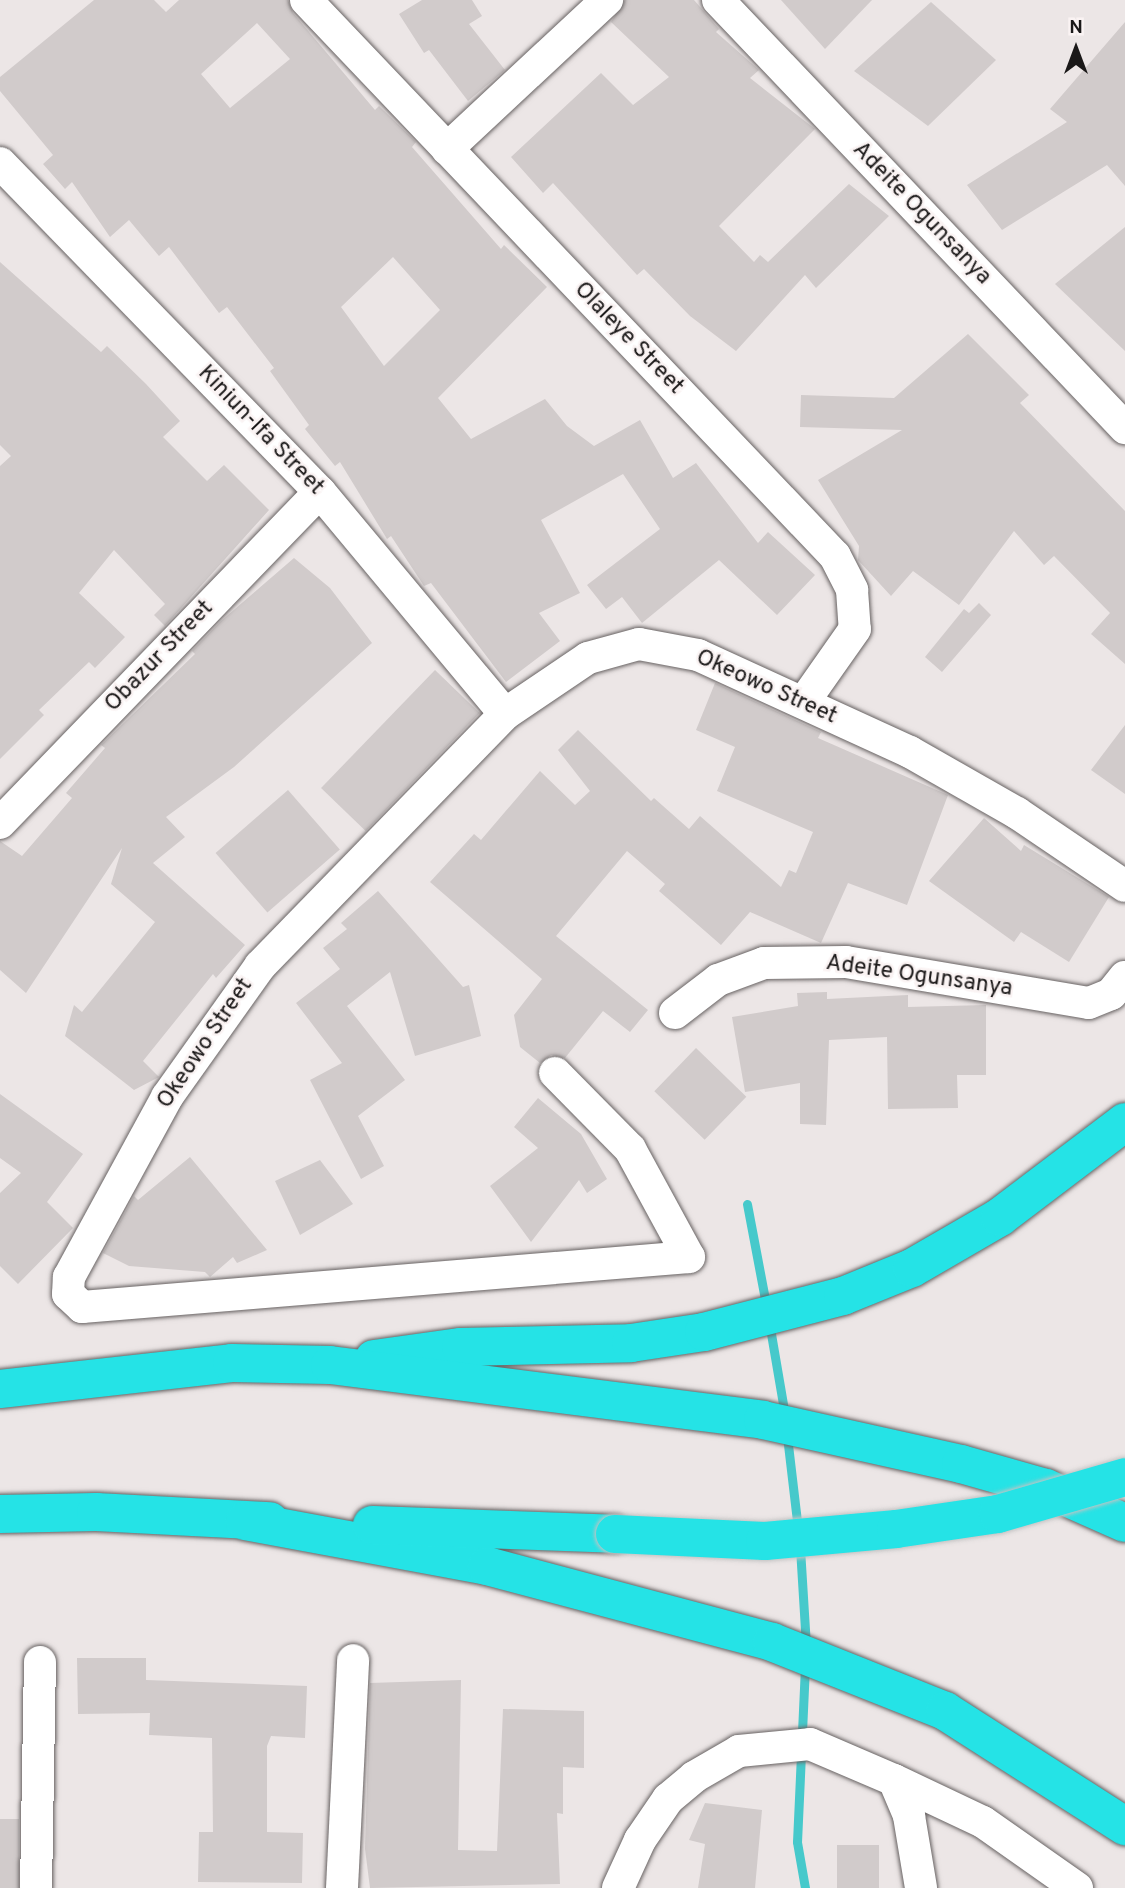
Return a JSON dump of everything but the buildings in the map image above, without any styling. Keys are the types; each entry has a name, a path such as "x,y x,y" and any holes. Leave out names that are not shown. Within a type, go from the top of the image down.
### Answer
{"highway":[{"path":"330,1365 461,1347 631,1343 704,1332 843,1296 912,1268 1000,1217 1125,1122"},
{"path":"0,1389 232,1363 330,1365 763,1420 923,1455 1045,1488 1125,1523"},
{"path":"0,1514 96,1512 245,1521 765,1541 896,1530 998,1514 1125,1477"},
{"path":"245,1521 487,1566 667,1612 855,1673 945,1711 1030,1761 1125,1826"}],"street":[{"name":"Olaleye Street","path":"306,0 835,556 852,590 855,629 803,703"},
{"path":"447,149 607,0"},
{"name":"Adeite Ogunsanya","path":"718,0 1125,428"},
{"name":"Kiniun-Ifa Street","path":"0,163 320,492 505,714"},
{"name":"Obazur Street","path":"0,823 320,492"},
{"name":"Okeowo Street","path":"555,1073 630,1149 690,1258 82,1307 68,1294 69,1277 167,1097 260,966 505,714 588,657 639,645 698,655 922,759 1017,813 1125,886"},
{"name":"Adeite Ogunsanya","path":"675,1013 718,980 764,963 846,962 1089,1003 1111,994 1125,977"},
{"path":"342,1888 354,1660"},
{"path":"36,1888 40,1662"},
{"path":"618,1888 640,1840 668,1798 739,1751 810,1744 983,1822 1077,1888"},
{"path":"894,1780 909,1816 920,1888"}],"waterway":[{"path":"747,1204 766,1305"},
{"path":"769,1322 785,1416"},
{"path":"787,1436 798,1530"},
{"path":"800,1548 806,1645"},
{"path":"805,1666 797,1842 805,1888"}]}
